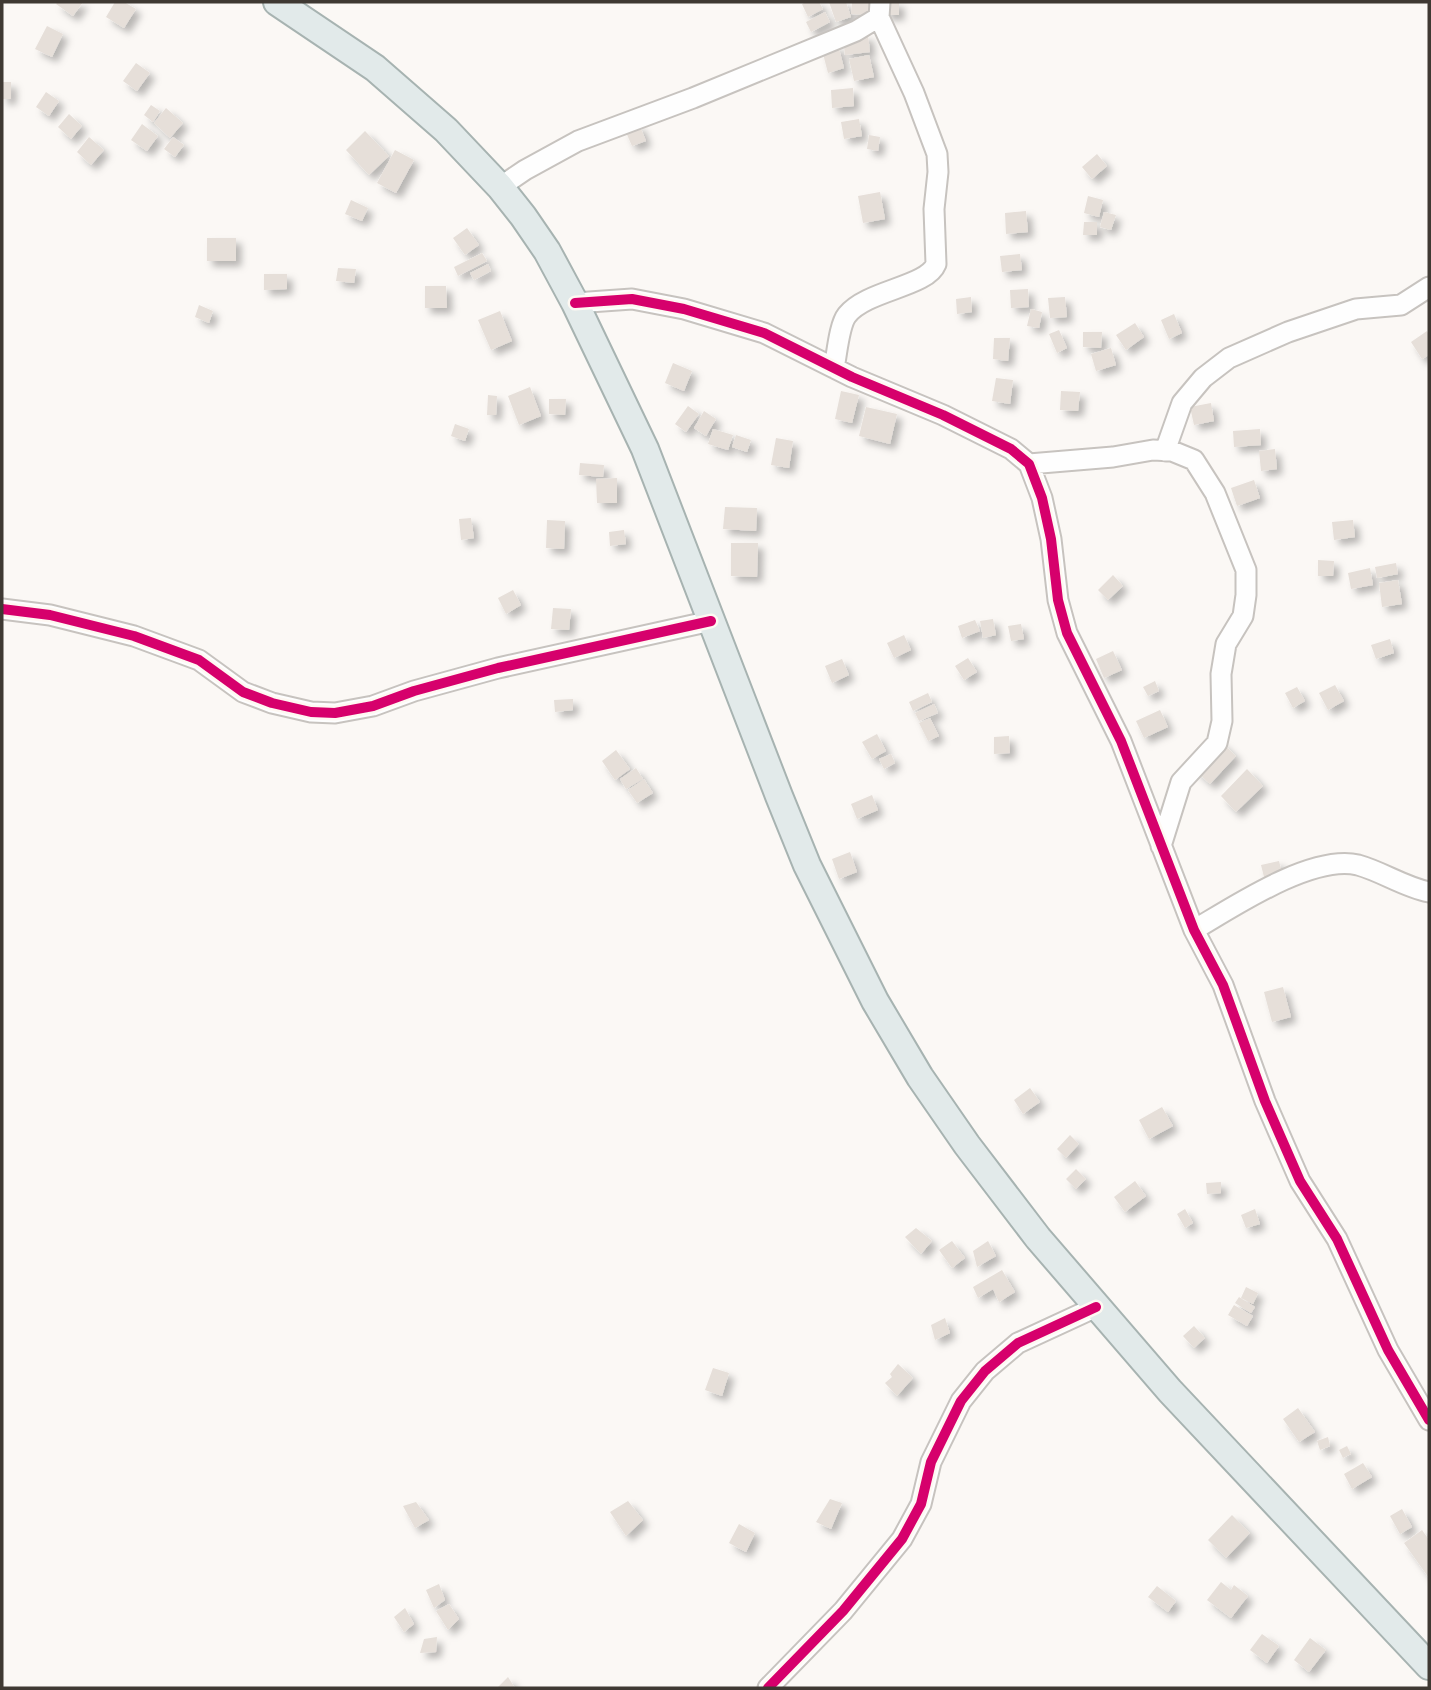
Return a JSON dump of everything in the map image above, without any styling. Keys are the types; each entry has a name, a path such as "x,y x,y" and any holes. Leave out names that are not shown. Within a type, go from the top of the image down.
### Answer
{"main road":[{"path":"277,2 375,68 446,130 500,187 547,251 645,449 807,865 875,1001 920,1077 967,1146 1096,1307 1170,1391 1429,1666"}],"street":[{"path":"500,187 578,141 693,98 844,36 879,10 937,154 934,209 936,264 922,278 878,294 848,314 842,327 834,368"},
{"path":"1165,451 1182,403 1203,378 1229,358 1288,332 1356,309 1401,305 1429,287"},
{"path":"575,303 632,299 684,309 764,333 834,368 943,415 1011,449 1029,464 1042,498 1051,540 1058,600 1067,633 1121,741 1194,930 1223,985 1265,1101 1300,1181 1336,1239 1388,1350 1429,1420"},
{"path":"1029,464 1165,451 1194,460 1216,493 1246,570 1247,595 1243,616 1226,644 1222,674 1223,722 1217,743 1181,782 1161,846"},
{"path":"2,610 50,615 134,636 199,660 243,692 272,703 312,712 335,713 373,706 414,691 498,668 711,621"},
{"path":"1194,930 1273,884 1327,865 1357,865 1414,889 1429,892"},
{"path":"768,1688 844,1611 902,1539 920,1504 931,1462 955,1413 985,1371 1018,1343 1096,1307"}],"building":[{"path":"83,2 73,16 56,4"},
{"path":"115,2 124,2 136,9 124,28 106,17"},
{"path":"819,2 823,9 808,17 802,4"},
{"path":"829,2 846,2 851,17 836,22"},
{"path":"852,2 873,2 872,15 851,14"},
{"path":"885,2 899,2 899,15 885,15"},
{"path":"825,12 830,22 811,32 806,22"},
{"path":"47,26 63,34 52,57 35,49"},
{"path":"868,35 870,52 845,55 843,38"},
{"path":"838,45 844,68 828,73 822,50"},
{"path":"869,55 874,77 854,81 849,59"},
{"path":"136,63 150,73 137,91 123,81"},
{"path":"2,82 11,82 11,99 2,99"},
{"path":"853,88 854,106 832,108 831,90"},
{"path":"46,92 59,101 49,116 36,107"},
{"path":"151,105 160,111 153,122 144,115"},
{"path":"166,108 183,123 170,138 154,123"},
{"path":"69,114 82,126 71,139 58,127"},
{"path":"859,119 862,136 844,139 841,122"},
{"path":"142,124 158,136 147,151 131,140"},
{"path":"639,124 646,141 632,146 625,130"},
{"path":"365,131 389,156 369,175 346,150"},
{"path":"869,135 880,137 878,151 867,149"},
{"path":"89,137 104,150 91,165 77,152"},
{"path":"173,137 184,145 175,157 164,149"},
{"path":"395,150 414,160 396,193 377,183"},
{"path":"1097,154 1107,166 1092,179 1082,167"},
{"path":"880,192 885,219 863,223 858,196"},
{"path":"1088,196 1103,200 1099,217 1084,213"},
{"path":"351,200 368,208 362,221 345,214"},
{"path":"1026,211 1028,232 1006,234 1005,213"},
{"path":"1104,212 1116,215 1111,230 1100,227"},
{"path":"1084,222 1097,222 1097,235 1083,235"},
{"path":"467,228 479,245 465,255 453,238"},
{"path":"207,238 236,238 236,261 207,261"},
{"path":"482,253 487,261 458,276 454,267"},
{"path":"1020,254 1022,270 1002,272 1000,256"},
{"path":"488,264 491,271 474,280 470,273"},
{"path":"338,268 356,269 354,283 336,281"},
{"path":"264,274 287,274 287,289 264,290"},
{"path":"425,286 446,286 447,308 425,308"},
{"path":"1028,289 1029,307 1011,308 1010,290"},
{"path":"971,297 972,312 957,314 956,299"},
{"path":"1065,297 1067,317 1050,318 1048,298"},
{"path":"199,305 213,311 209,323 195,317"},
{"path":"1031,309 1042,312 1039,328 1027,326"},
{"path":"500,311 512,341 491,350 478,320"},
{"path":"1174,314 1182,333 1169,339 1161,320"},
{"path":"1135,323 1144,337 1126,350 1116,335"},
{"path":"1059,330 1067,348 1057,353 1049,334"},
{"path":"1427,331 1429,355 1422,359 1411,342"},
{"path":"1083,332 1102,332 1101,348 1083,347"},
{"path":"994,338 1010,338 1008,361 993,359"},
{"path":"1111,348 1116,365 1096,371 1091,354"},
{"path":"673,363 692,371 684,391 665,383"},
{"path":"996,378 1013,380 1010,404 992,401"},
{"path":"530,387 541,416 519,425 508,396"},
{"path":"841,391 859,395 852,423 835,419"},
{"path":"1061,391 1080,392 1078,411 1060,410"},
{"path":"488,395 497,396 496,415 487,415"},
{"path":"549,399 566,399 565,415 549,414"},
{"path":"1211,403 1214,421 1194,425 1190,407"},
{"path":"688,406 699,414 686,432 675,424"},
{"path":"866,407 897,414 890,444 859,436"},
{"path":"704,411 716,419 706,436 694,428"},
{"path":"455,424 469,429 465,441 451,436"},
{"path":"713,429 733,435 728,450 708,444"},
{"path":"1260,429 1261,445 1234,447 1233,431"},
{"path":"736,435 751,440 747,452 732,447"},
{"path":"776,438 793,441 789,468 771,465"},
{"path":"1275,449 1277,469 1261,471 1259,451"},
{"path":"580,463 604,465 603,477 579,475"},
{"path":"617,478 617,503 597,503 596,479"},
{"path":"1254,480 1260,498 1237,506 1231,488"},
{"path":"725,507 757,508 756,531 723,529"},
{"path":"471,518 474,538 461,540 459,519"},
{"path":"547,520 565,521 564,549 546,548"},
{"path":"1353,520 1355,537 1334,540 1332,522"},
{"path":"624,530 626,544 610,546 609,532"},
{"path":"731,543 758,543 757,577 731,576"},
{"path":"1318,560 1334,561 1333,576 1318,576"},
{"path":"1396,563 1398,574 1377,578 1375,567"},
{"path":"1370,568 1373,585 1351,589 1348,573"},
{"path":"1113,575 1123,586 1108,600 1098,590"},
{"path":"1398,580 1402,604 1382,607 1379,583"},
{"path":"513,590 521,605 506,614 498,598"},
{"path":"553,608 571,609 569,630 551,629"},
{"path":"993,619 996,635 983,638 980,621"},
{"path":"975,620 980,631 962,638 958,626"},
{"path":"1021,624 1024,639 1011,641 1008,626"},
{"path":"904,635 911,650 894,658 887,643"},
{"path":"1390,639 1394,653 1376,659 1371,645"},
{"path":"1113,651 1122,670 1104,678 1096,659"},
{"path":"968,658 977,672 964,680 955,666"},
{"path":"842,659 849,675 832,683 825,666"},
{"path":"1155,681 1159,691 1148,696 1143,687"},
{"path":"1335,685 1344,701 1328,710 1319,693"},
{"path":"1297,687 1305,701 1293,708 1285,693"},
{"path":"928,693 932,702 913,711 909,702"},
{"path":"573,699 573,710 555,712 554,700"},
{"path":"934,704 938,713 919,721 915,713"},
{"path":"1160,710 1168,727 1144,738 1136,721"},
{"path":"930,718 939,736 928,741 919,723"},
{"path":"877,734 886,751 872,759 862,742"},
{"path":"1009,736 1010,753 994,754 994,737"},
{"path":"1220,741 1236,756 1210,784 1194,769"},
{"path":"616,750 630,769 615,780 602,761"},
{"path":"891,754 895,763 884,769 879,759"},
{"path":"636,768 643,779 626,789 620,779"},
{"path":"1247,769 1263,786 1236,812 1221,796"},
{"path":"644,779 653,793 637,803 628,790"},
{"path":"872,795 878,810 857,819 851,804"},
{"path":"850,852 857,872 839,879 832,859"},
{"path":"1279,861 1282,873 1264,877 1261,865"},
{"path":"1283,987 1291,1017 1272,1022 1264,992"},
{"path":"1030,1088 1040,1102 1023,1114 1014,1100"},
{"path":"1162,1107 1173,1126 1149,1139 1139,1120"},
{"path":"1070,1135 1079,1144 1066,1158 1057,1149"},
{"path":"1076,1169 1086,1179 1076,1189 1066,1179"},
{"path":"1135,1181 1146,1196 1125,1212 1114,1197"},
{"path":"1221,1182 1221,1193 1207,1194 1206,1183"},
{"path":"1185,1209 1193,1223 1185,1228 1177,1214"},
{"path":"1255,1209 1260,1224 1246,1228 1241,1215"},
{"path":"916,1228 932,1241 921,1254 905,1237"},
{"path":"952,1241 965,1258 952,1268 939,1250"},
{"path":"988,1241 996,1256 977,1267 973,1251"},
{"path":"1002,1270 1015,1292 999,1302 993,1289 978,1298 973,1287"},
{"path":"1246,1287 1258,1293 1253,1304 1241,1298"},
{"path":"1239,1297 1255,1307 1251,1313 1235,1303"},
{"path":"1234,1305 1253,1316 1247,1326 1228,1315"},
{"path":"945,1318 950,1333 935,1340 931,1325"},
{"path":"1194,1326 1205,1338 1194,1348 1183,1336"},
{"path":"898,1364 913,1378 897,1396 885,1383 892,1377 890,1374"},
{"path":"713,1368 729,1373 722,1396 705,1390"},
{"path":"1298,1408 1315,1432 1299,1442 1283,1419"},
{"path":"1328,1437 1330,1446 1320,1450 1317,1441"},
{"path":"1347,1446 1351,1454 1343,1458 1339,1450"},
{"path":"1363,1463 1372,1477 1352,1489 1344,1474"},
{"path":"830,1499 842,1503 831,1529 816,1522"},
{"path":"628,1501 643,1520 626,1536 610,1512"},
{"path":"416,1502 429,1520 415,1528 403,1506"},
{"path":"1402,1509 1412,1527 1400,1534 1390,1516"},
{"path":"1232,1515 1250,1533 1226,1558 1208,1540"},
{"path":"739,1524 755,1533 746,1552 729,1543"},
{"path":"1422,1530 1429,1540 1429,1578 1404,1543"},
{"path":"1221,1582 1231,1590 1234,1585 1248,1596 1231,1618 1207,1600"},
{"path":"439,1584 445,1600 434,1608 426,1590"},
{"path":"1157,1586 1176,1601 1168,1612 1148,1597"},
{"path":"449,1604 459,1619 448,1630 436,1611"},
{"path":"405,1608 414,1624 404,1632 394,1617"},
{"path":"1262,1634 1279,1646 1267,1663 1250,1650"},
{"path":"437,1637 436,1652 420,1653 424,1639"},
{"path":"1310,1638 1326,1650 1309,1672 1294,1660"},
{"path":"508,1677 515,1688 497,1688"}],"cycle path":[{"path":"575,303 632,299 684,309 764,333 852,377 943,415 1011,449 1029,464 1042,498 1051,539 1058,600 1067,633 1121,741 1194,930 1223,985 1265,1101 1300,1181 1337,1239 1388,1350 1429,1420"},
{"path":"2,609 50,615 134,636 199,660 243,692 272,703 311,712 335,713 373,706 414,691 498,668 711,621"},
{"path":"768,1688 843,1611 902,1539 921,1504 931,1462 961,1401 985,1371 1018,1343 1096,1307"}]}
